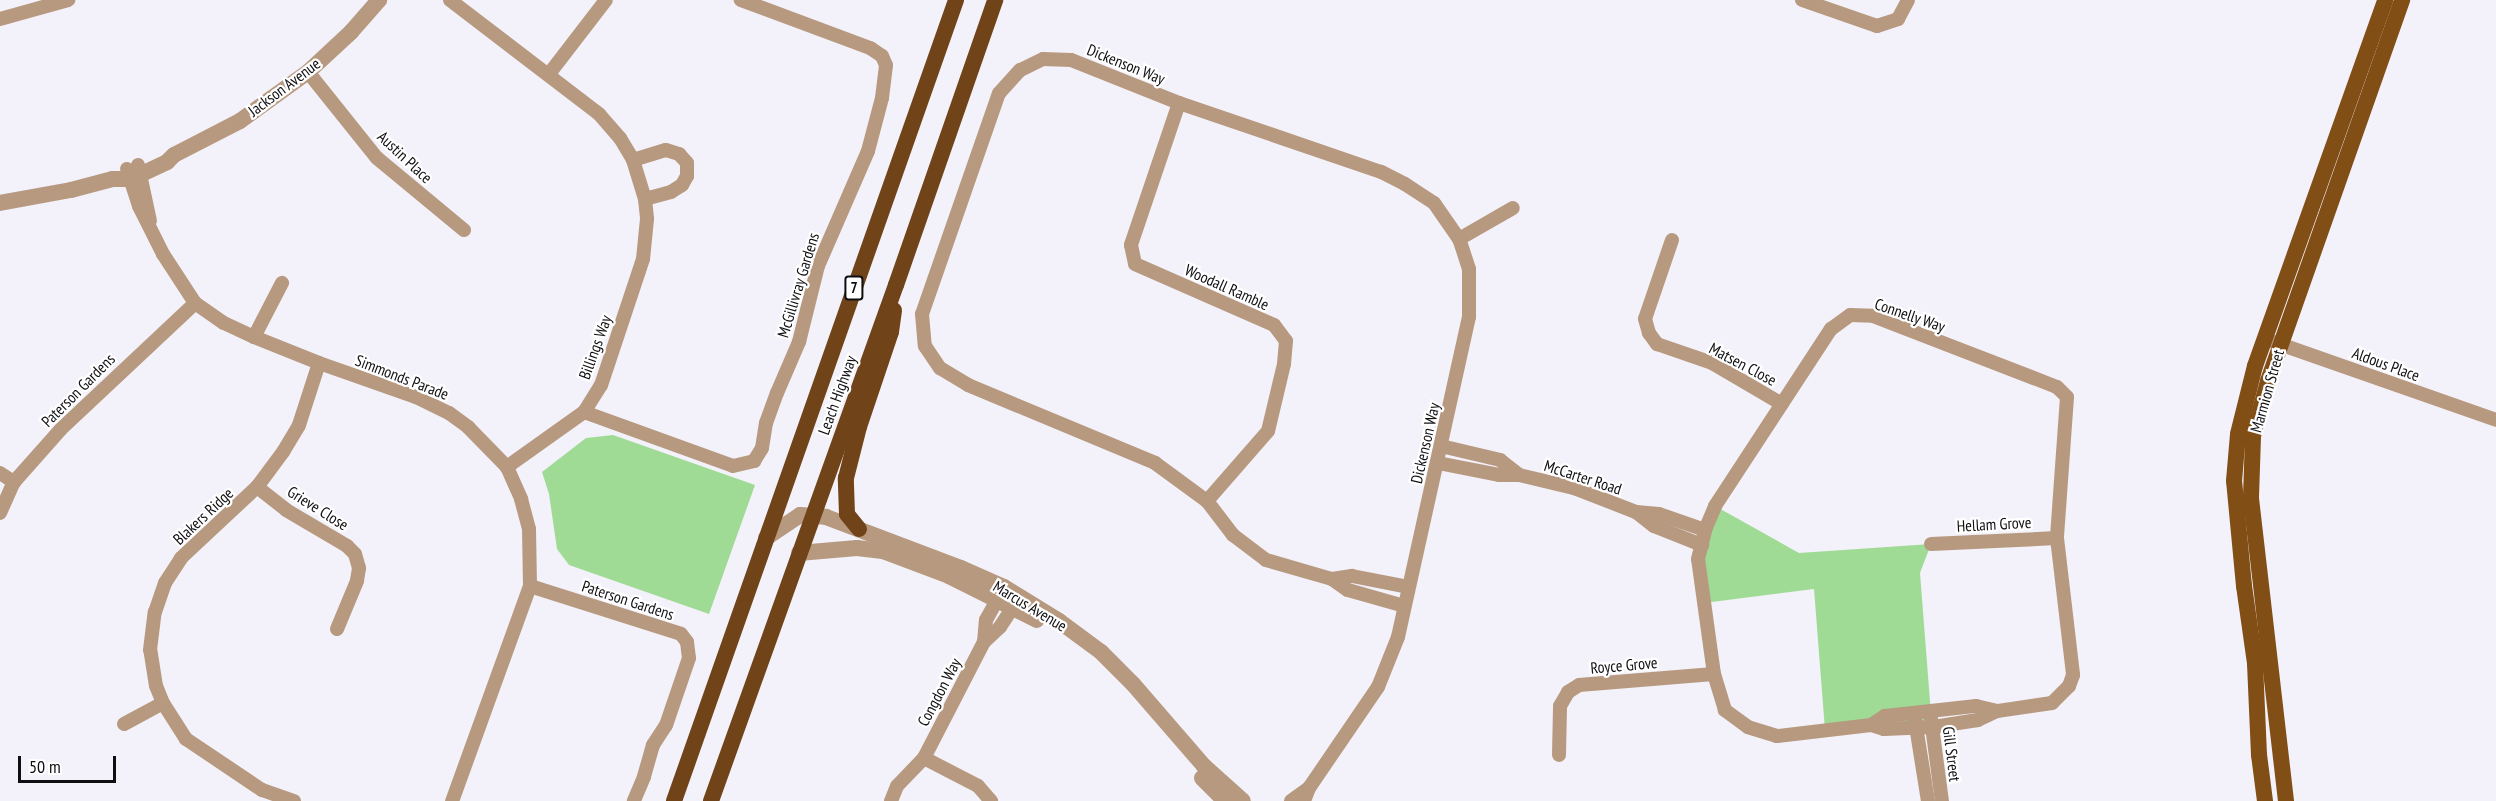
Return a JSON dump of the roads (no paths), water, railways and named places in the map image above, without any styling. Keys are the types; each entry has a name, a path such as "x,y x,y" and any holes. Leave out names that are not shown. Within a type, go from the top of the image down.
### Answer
{"highway":[{"name":"Leach Highway","path":"674,801 956,0"},
{"name":"Leach Highway","path":"711,801 896,285 995,0"},
{"path":"859,529 848,514 846,478 859,427 891,332 896,285"}],"main road":[{"name":"Marmion Street","path":"2286,801 2251,497 2255,427 2273,342 2385,0"},
{"name":"Marmion Street","path":"2265,801 2258,744 2254,663 2234,481 2238,434 2245,399 2273,342 2402,0"}],"street":[{"path":"0,19 68,0"},
{"name":"Jackson Avenue","path":"0,203 71,190 135,172 163,154 174,155 240,121 308,72 351,32 380,0"},
{"name":"Billings Way","path":"450,0 598,114 620,138 633,160 645,199 647,219 643,258 601,385 584,412 507,467"},
{"path":"549,74 606,0"},
{"name":"McGillivray Gardens","path":"584,412 733,466 754,461 762,448 773,403 799,342 818,266 867,151 882,98 886,65 882,56 870,48 741,0"},
{"path":"1802,0 1877,26 1898,19 1908,0"},
{"name":"Dickenson Way","path":"1291,801 1307,795 1378,687 1398,637 1438,463 1468,317 1469,269 1459,239 1434,204 1405,183 1381,172 1179,103 1071,60 1043,59 1020,70 999,93 922,314 925,346 940,368 968,386 1155,463 1207,501 1233,535 1266,560 1332,579 1348,590 1404,606"},
{"name":"Austin Place","path":"308,72 377,158 464,230"},
{"name":"Woodall Ramble","path":"1179,103 1131,244 1135,264 1274,325 1286,341 1284,364 1268,431 1207,501"},
{"path":"633,160 666,150 679,154 687,163 687,176 682,185 670,192 645,199"},
{"name":"Simmonds Parade","path":"135,172 151,229 163,254 195,303 224,323 254,337 319,363 416,397 449,413 468,427 507,467 521,500 529,529 530,586 452,801"},
{"path":"1459,239 1513,208"},
{"name":"Matsen Close","path":"1672,240 1644,319 1649,333 1657,344 1712,363 1782,404"},
{"path":"254,337 282,283"},
{"name":"Paterson Gardens","path":"0,513 14,482 61,429 195,303"},
{"name":"Connelly Way","path":"1871,724 1884,729 1916,728 1978,720 1997,711 2052,703 2069,686 2073,675 2057,538 2067,397 2057,387 1873,316 1850,315 1831,329 1715,506 1705,530 1698,559 1714,674 1725,710 1748,727 1777,736 1871,724 1884,716 1976,706 1997,711"},
{"name":"Aldous Place","path":"2273,342 2496,420"},
{"name":"Blakers Ridge","path":"294,801 262,790 186,739 163,703 156,686 150,650 155,612 165,583 181,558 257,487 284,452 299,425 319,363"},
{"name":"McCarter Road","path":"1441,446 1500,460 1519,475"},
{"name":"McCarter Road","path":"1438,463 1498,475 1519,475 1574,488 1636,512 1654,526 1702,545"},
{"path":"0,472 14,482"},
{"name":"Grieve Close","path":"257,487 286,510 347,546 355,554 359,568 357,581 337,629"},
{"name":"McCarter Road","path":"1636,512 1659,513 1705,530"},
{"path":"766,538 800,515 812,514"},
{"name":"Marcus Avenue","path":"812,514 859,529 1001,593 1016,602 1094,660 1225,801"},
{"name":"Hellam Grove","path":"1931,544 2057,538"},
{"name":"Marcus Avenue","path":"799,553 831,549 875,549 1001,593"},
{"name":"Dickenson Way","path":"1332,579 1352,576 1408,587"},
{"name":"Paterson Gardens","path":"530,586 681,634 687,642 689,658 666,725 653,745 634,801"},
{"name":"Congdon Way","path":"984,642 986,620 1001,593"},
{"name":"Marcus Avenue","path":"1016,602 1059,621 1101,652 1133,684 1204,766 1243,801"},
{"name":"Congdon Way","path":"891,801 897,786 924,758 984,642 1000,627 1016,602"},
{"name":"Royce Grove","path":"1559,755 1560,706 1568,692 1579,685 1714,674"},
{"path":"124,724 163,703"},
{"name":"Gill Street","path":"1930,711 1942,801"},
{"name":"Gill Street","path":"1914,713 1928,801"},
{"path":"924,758 978,786 991,801"}]}
